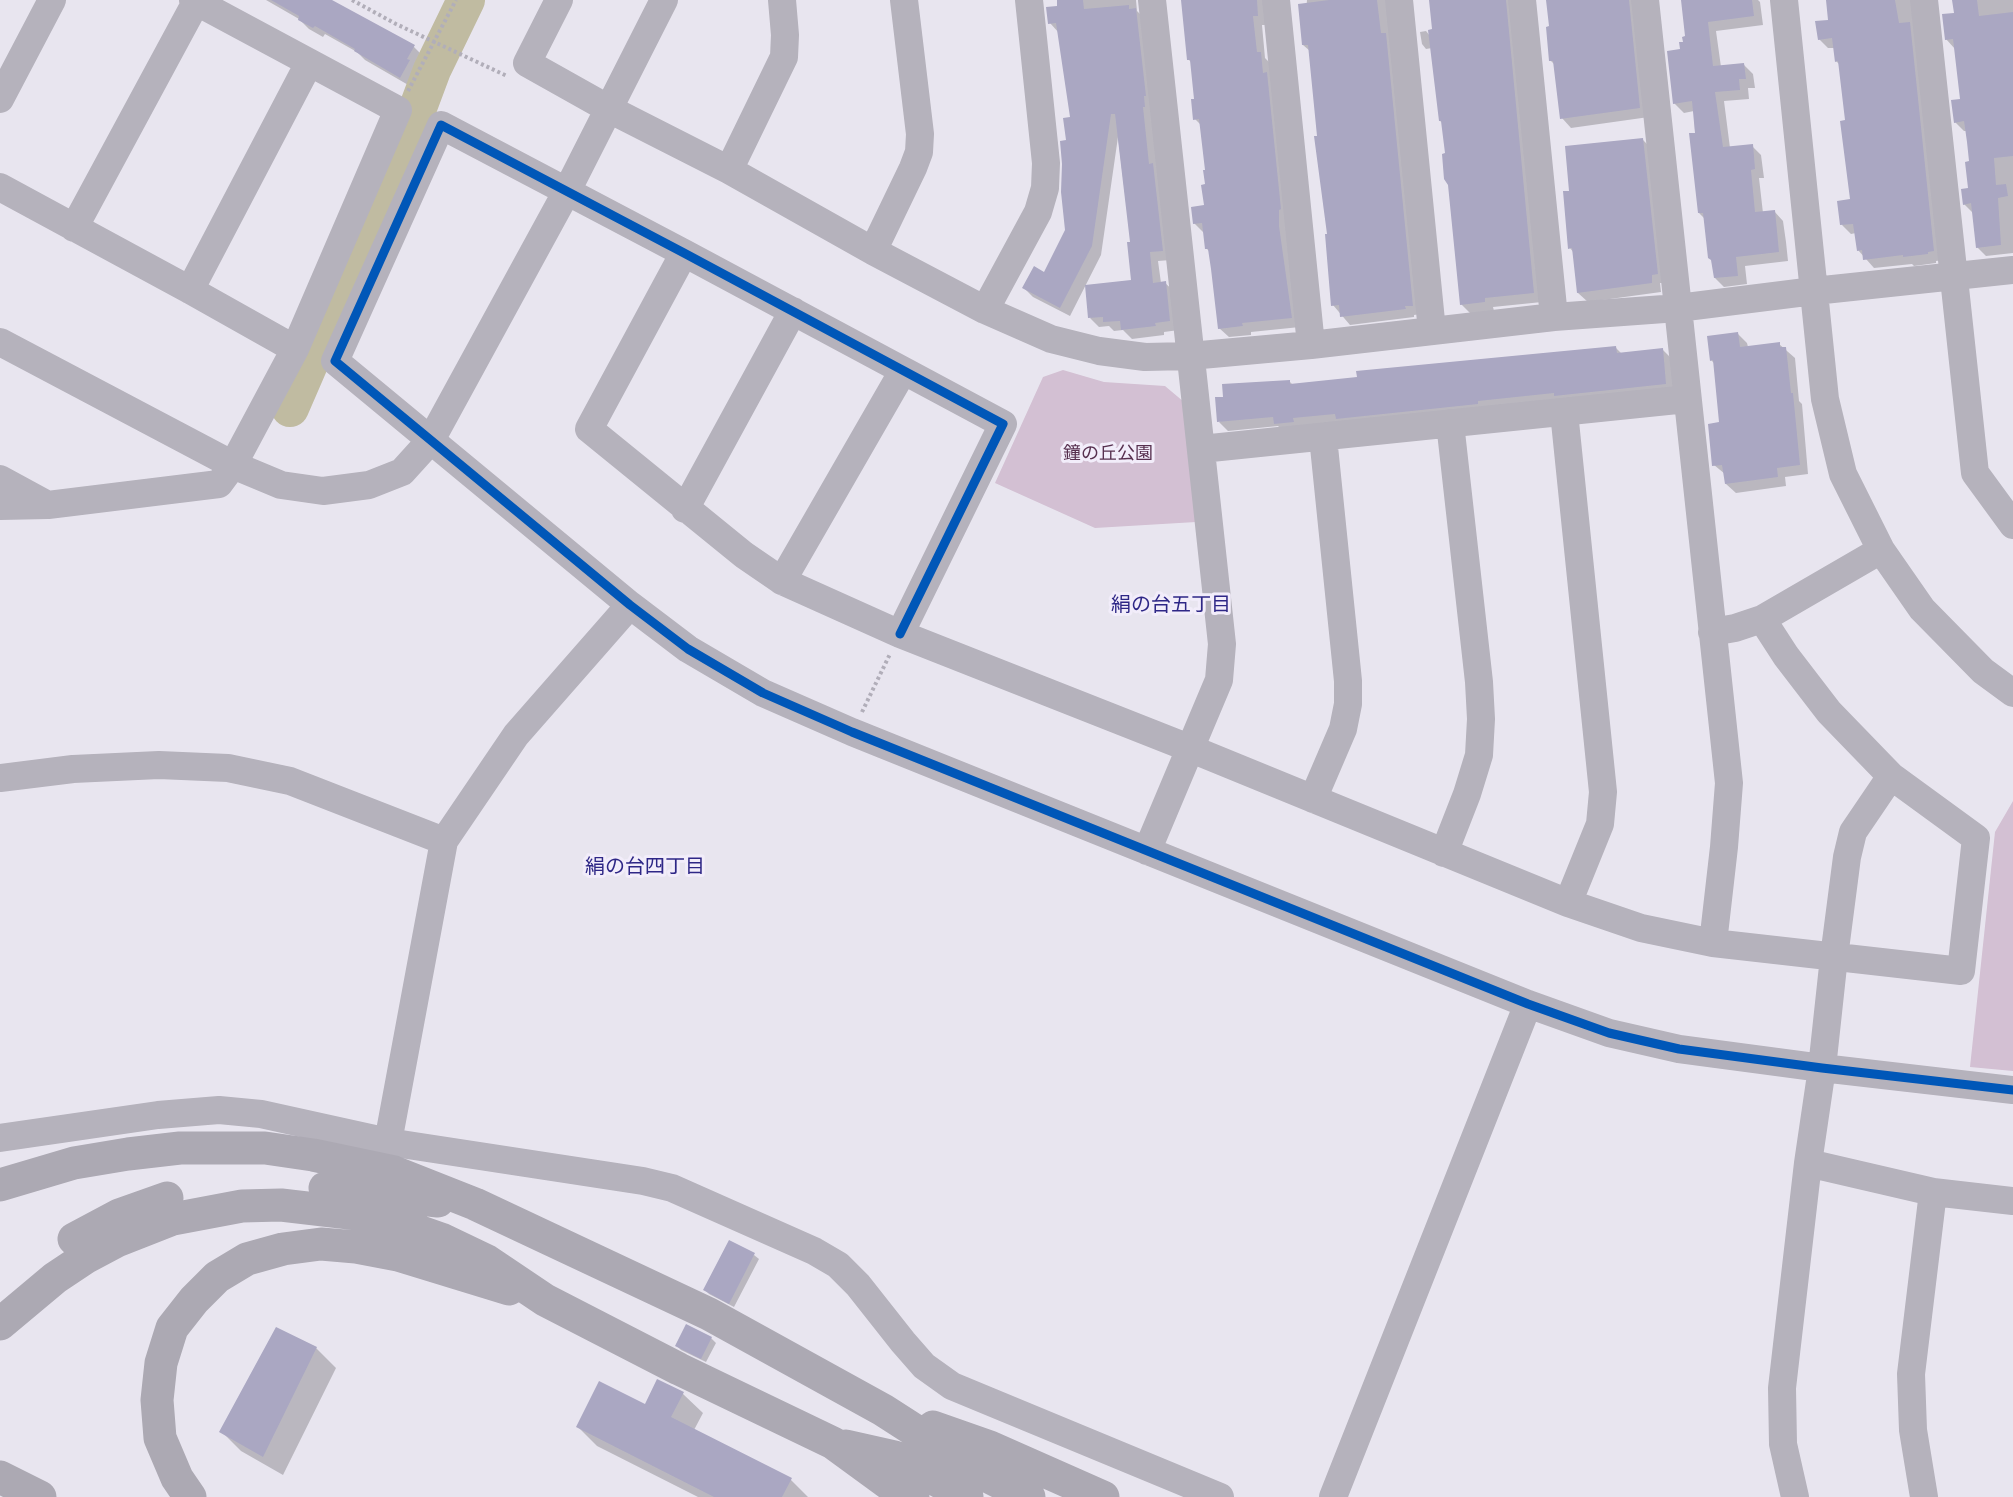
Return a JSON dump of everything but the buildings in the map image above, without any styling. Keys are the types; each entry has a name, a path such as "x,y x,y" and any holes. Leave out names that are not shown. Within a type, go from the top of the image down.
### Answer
{"highway":[{"path":"0,1185 74,1163 180,1148 265,1148 313,1155 394,1172 475,1204 709,1314 883,1410 981,1473 1029,1497"},
{"path":"0,1294 48,1256 96,1226 142,1206 195,1191 258,1184 306,1185 475,1204"},
{"path":"0,1324 55,1278 85,1258 117,1241 173,1219 242,1206 281,1205 358,1214 441,1239 487,1261 545,1300 679,1369 833,1443 892,1486 913,1497"},
{"path":"190,1497 177,1478 160,1438 157,1400 161,1363 172,1328 194,1300 217,1277 247,1259 283,1249 311,1245 356,1247 398,1255 545,1300"},
{"path":"883,1410 990,1447 1103,1497"},
{"path":"833,1443 895,1457 967,1497"},
{"path":"0,1477 40,1497"}],"street":[{"path":"0,99 52,0"},
{"path":"559,0 526,63 609,109 729,170 873,251 985,310 1051,339 1099,351 1145,357 1190,356 1554,318 1678,308 2013,270"},
{"path":"0,342 233,465 281,485 323,491 369,485 402,472 432,440 567,191 664,0"},
{"path":"729,170 784,57 782,0"},
{"path":"873,251 919,152 920,134 904,0"},
{"path":"985,310 1038,212 1045,188 1046,163 1029,0"},
{"path":"1147,851 1219,680 1222,644 1152,0"},
{"path":"1276,0 1311,345"},
{"path":"1399,0 1432,331"},
{"path":"1522,0 1554,318"},
{"path":"1645,0 1729,783 1713,944"},
{"path":"1784,0 1825,399 1843,474 1881,550 1922,609 1983,671 2013,693"},
{"path":"1924,0 1975,473 2013,525"},
{"path":"0,506 48,505 219,484 233,465 295,349 398,110 195,1 74,228"},
{"path":"190,290 309,63"},
{"path":"900,634 1003,424 441,125 336,361 630,605 688,649 754,687 852,732 1527,1004 1609,1034 1679,1049 2013,1090"},
{"path":"0,187 295,349"},
{"path":"684,253 589,429 685,509 782,581 900,634 1189,748 1568,903 1641,928 1713,944 1961,971 1976,838 1891,776 1829,712 1786,656 1762,619"},
{"path":"685,509 793,311"},
{"path":"782,581 903,371"},
{"path":"1201,449 1687,399"},
{"path":"1564,412 1603,792 1600,824 1568,903"},
{"path":"1444,853 1467,794 1479,755 1481,719 1479,682 1450,423"},
{"path":"1313,799 1343,729 1348,704 1348,681 1323,437"},
{"path":"0,479 48,505"},
{"path":"1712,632 1735,628 1762,619 1881,550"},
{"path":"388,1142 444,841 516,735 630,605"},
{"path":"0,778 73,769 148,765 228,768 290,781 444,841"},
{"path":"1795,1497 1783,1444 1782,1388 1847,857 1853,832 1891,776"},
{"path":"1333,1497 1527,1004"},
{"path":"0,1138 158,1115 219,1110 261,1114 388,1142 643,1181 672,1188 814,1251 838,1265 858,1285 924,1366 952,1386 1220,1497"},
{"path":"1808,1163 1933,1192 2013,1201"},
{"path":"1924,1497 1913,1430 1911,1374 1933,1192"}],"path":[{"path":"352,0 396,24 509,77"},
{"path":"398,110 456,0"},
{"path":"852,732 900,634"}],"green space":[{"name":"鐘の丘公園","path":"1063,370 1104,382 1165,386 1184,402 1196,522 1095,528 995,483 1043,377"},
{"path":"2013,801 2013,1071 1970,1067 1995,832"}],"waterway":[{"path":"290,408 329,318 373,228 432,70 466,0"}],"cycle path":[{"path":"900,634 1003,424 441,125 335,361 630,605 688,649 763,693 852,732 1528,1004 1609,1033 1679,1049 2013,1090"}],"district":[{"name":"絹の台五丁目","path":"1171,606"},
{"name":"絹の台四丁目","path":"645,868"}]}
